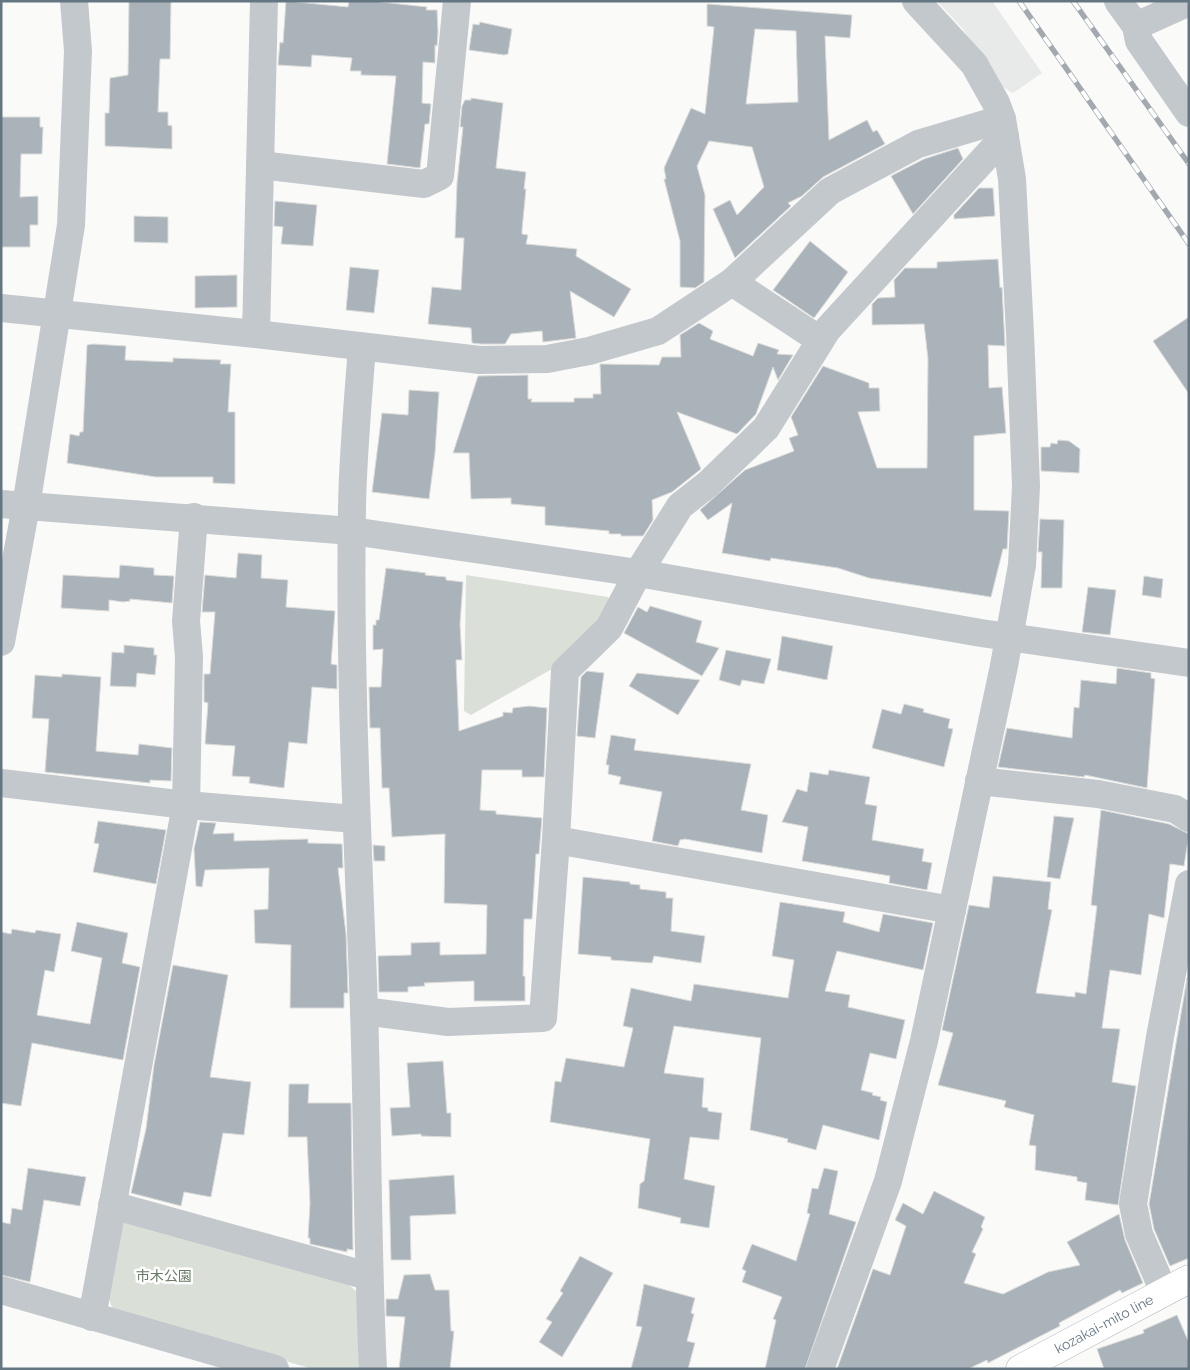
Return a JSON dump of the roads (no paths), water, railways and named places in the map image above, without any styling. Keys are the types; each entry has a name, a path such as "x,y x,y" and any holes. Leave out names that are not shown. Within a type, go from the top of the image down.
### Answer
{"main road":[{"name":"kozakai-mito line","path":"1020,1369 1189,1279"}],"street":[{"path":"1,642 14,505 57,314 70,225 78,52 74,1"},
{"path":"256,334 264,1"},
{"path":"260,165 424,184 440,176 457,1"},
{"path":"820,1369 888,1181 924,1041 1022,566 1026,486 1012,179 1003,127 996,103 974,64 916,1"},
{"path":"1118,1 1136,26 1139,41 1189,113"},
{"path":"1136,26 1189,2"},
{"path":"1,308 256,334 362,348 480,360 547,359 589,351 658,331 732,282 830,191 918,144 1003,127"},
{"path":"364,1011 448,1022 543,1018 556,840 565,671 609,628 638,573 680,506 708,484 766,428 827,330 1003,127"},
{"path":"732,282 820,340"},
{"path":"362,348 352,531 355,820 364,1011 368,1276 372,1369"},
{"path":"14,505 194,517 352,531 638,573 1008,637 1189,663"},
{"path":"92,1317 186,805 189,657 186,621 194,517"},
{"path":"979,781 1098,794 1175,809 1189,818"},
{"path":"1,783 186,805 355,820"},
{"path":"556,840 952,910"},
{"path":"1164,1292 1139,1234 1133,1204 1160,1037 1189,884"},
{"path":"112,1205 368,1276"},
{"path":"1,1290 274,1369"}],"railway":[{"path":"1019,1 1189,244"},
{"path":"1073,1 1189,164"}],"park label":[{"name":"市木公園","path":"164,1276"}]}
